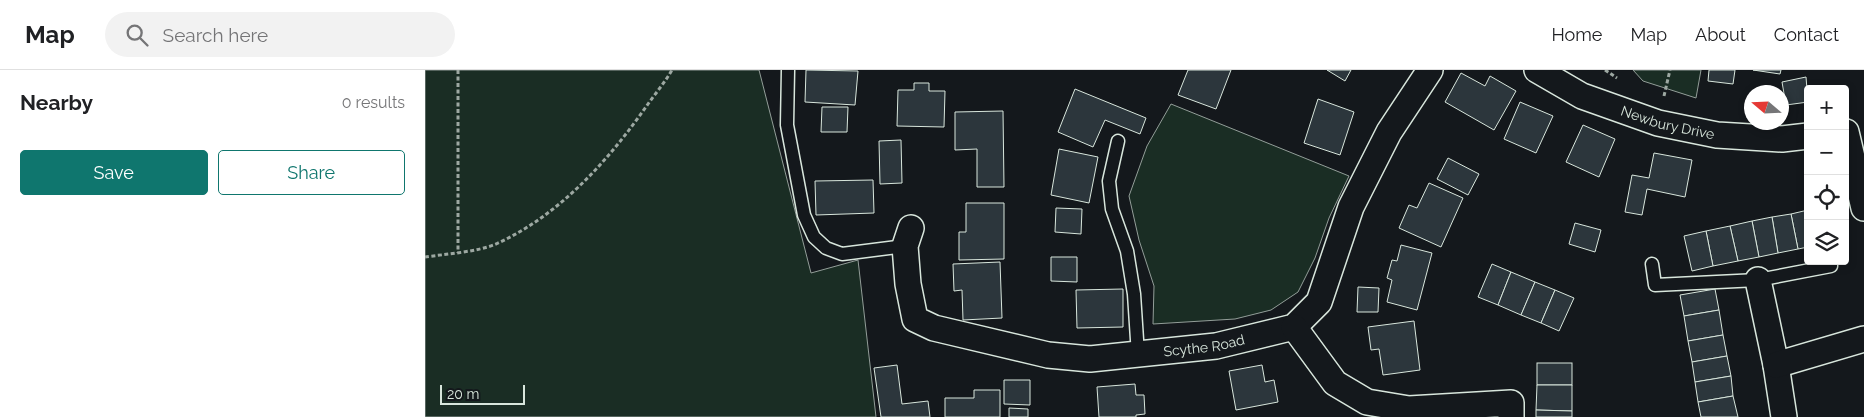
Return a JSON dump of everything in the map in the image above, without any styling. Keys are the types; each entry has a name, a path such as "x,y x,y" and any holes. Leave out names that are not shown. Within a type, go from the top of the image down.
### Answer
{"street":[{"path":"1430,70 1389,132 1351,207 1319,302 1294,327 1335,383 1367,402 1409,408 1511,403 1511,417"},
{"name":"Newbury Drive","path":"1537,70 1582,96 1658,123 1717,135 1782,139 1804,136"},
{"path":"1852,130 1864,208"},
{"name":"Scythe Road","path":"908,237 908,284 915,319 934,328 1048,355 1090,359 1216,346 1294,327"},
{"path":"1758,280 1776,365 1784,417"},
{"path":"1776,365 1864,339"}],"lane":[{"path":"788,70 787,125 804,215 813,237 826,248 842,254 908,237"},
{"path":"1118,141 1109,181 1112,209 1127,251 1134,294 1138,354"},
{"path":"1652,264 1655,285 1758,280 1831,266"}],"path":[{"path":"458,70 459,253"},
{"path":"425,257 459,253 494,245 536,222 576,190 629,131 672,70"}],"green space":[{"path":"425,70 759,70 811,273 858,260 876,417 425,417"},
{"path":"1633,70 1701,70 1696,98 1643,81"},
{"path":"1171,104 1349,176 1329,218 1315,258 1298,292 1271,310 1235,319 1153,324 1154,286 1139,240 1129,196 1147,146"}],"building":[{"path":"806,70 858,71 855,105 805,102"},
{"path":"1188,70 1231,70 1216,109 1178,95"},
{"path":"1327,70 1351,70 1345,81"},
{"path":"1709,70 1735,70 1733,84 1708,81"},
{"path":"1753,70 1781,70 1780,74"},
{"path":"1461,73 1485,86 1490,76 1516,91 1494,130 1445,102"},
{"path":"1806,77 1804,103 1789,105 1789,85 1783,85 1782,82"},
{"path":"914,83 929,83 929,91 945,91 944,127 897,126 898,90 914,90"},
{"path":"1075,89 1146,118 1140,134 1105,120 1093,147 1058,132"},
{"path":"1318,99 1354,112 1340,155 1304,143"},
{"path":"1520,102 1553,116 1536,153 1504,139"},
{"path":"822,107 848,107 847,132 821,132"},
{"path":"1003,111 1004,187 977,187 977,149 955,150 955,112"},
{"path":"1583,125 1615,139 1599,177 1566,162"},
{"path":"901,140 902,183 880,184 879,141"},
{"path":"1059,149 1098,157 1089,203 1051,195"},
{"path":"1654,153 1692,160 1685,197 1647,189 1642,215 1625,212 1632,175 1649,178"},
{"path":"1448,158 1479,174 1468,195 1437,179"},
{"path":"873,180 874,213 816,215 815,181"},
{"path":"1429,183 1463,198 1441,247 1399,228 1409,205 1417,208"},
{"path":"966,203 1004,203 1004,259 959,260 959,232 966,232"},
{"path":"1056,208 1082,209 1081,234 1055,232"},
{"path":"1804,211 1804,248 1798,249 1791,214"},
{"path":"1791,214 1798,249 1778,253 1772,217"},
{"path":"1772,217 1778,253 1759,257 1752,221"},
{"path":"1752,221 1759,257 1738,261 1730,226"},
{"path":"1575,223 1601,230 1595,252 1569,244"},
{"path":"1730,226 1738,261 1713,266 1706,231"},
{"path":"1706,231 1713,266 1692,271 1684,236"},
{"path":"1401,245 1432,253 1417,310 1387,302 1392,280 1387,278 1392,260 1397,261"},
{"path":"1051,257 1077,257 1077,282 1051,281"},
{"path":"1000,262 1002,318 963,320 962,290 954,291 953,264"},
{"path":"1492,264 1511,272 1498,305 1478,297"},
{"path":"1511,272 1535,282 1521,315 1498,305"},
{"path":"1535,282 1555,290 1541,323 1521,315"},
{"path":"1358,287 1379,288 1378,312 1357,312"},
{"path":"1123,289 1123,327 1077,328 1076,290"},
{"path":"1715,289 1719,310 1684,316 1680,295"},
{"path":"1555,290 1574,298 1559,331 1541,323"},
{"path":"1719,310 1723,335 1688,341 1684,316"},
{"path":"1414,321 1420,370 1383,375 1379,349 1371,350 1368,327"},
{"path":"1723,335 1727,356 1692,362 1688,341"},
{"path":"1727,356 1731,376 1695,382 1692,362"},
{"path":"1537,363 1572,363 1572,385 1537,385"},
{"path":"897,365 902,404 928,401 930,417 881,417 874,368"},
{"path":"1262,365 1265,382 1274,380 1278,402 1236,410 1229,371"},
{"path":"1731,376 1733,396 1698,402 1695,382"},
{"path":"1004,380 1030,380 1030,405 1004,404"},
{"path":"1135,384 1136,395 1144,395 1145,414 1136,415 1136,417 1099,417 1097,387"},
{"path":"1537,385 1572,385 1572,411 1536,410"},
{"path":"974,390 1000,390 1000,417 945,417 945,398 974,398"},
{"path":"1733,396 1738,417 1701,417 1698,402"},
{"path":"1009,408 1028,409 1028,417 1009,417"},
{"path":"1536,410 1572,411 1572,417 1536,417"}]}
